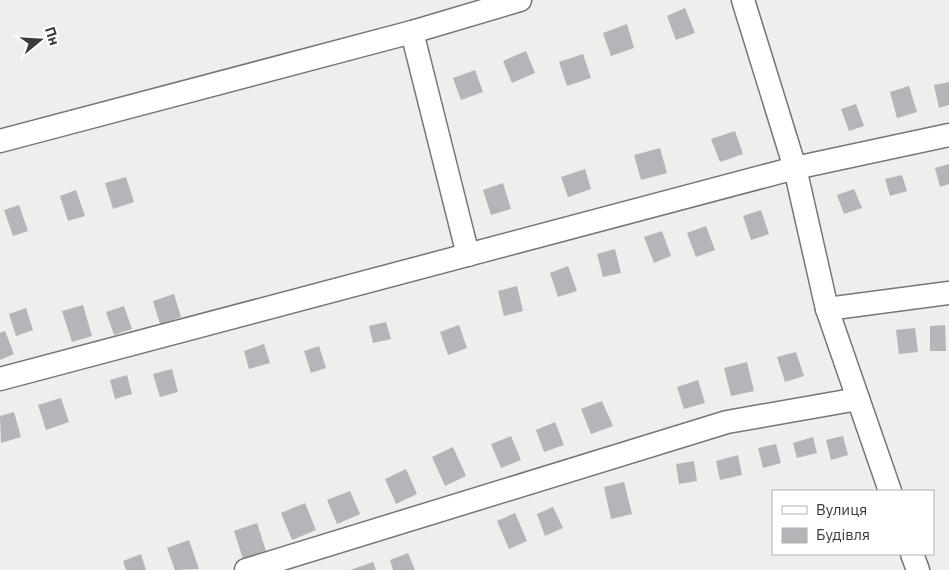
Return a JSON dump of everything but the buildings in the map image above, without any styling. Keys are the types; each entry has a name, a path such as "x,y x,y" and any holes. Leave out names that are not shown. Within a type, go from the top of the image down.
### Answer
{"street":[{"path":"0,141 412,32 520,0"},
{"path":"742,0 795,168 827,309 890,490"},
{"path":"412,32 468,255"},
{"path":"0,379 795,168 949,135"},
{"path":"827,309 949,293"},
{"path":"246,570 727,422 858,399"},
{"path":"912,555 918,570"}]}
